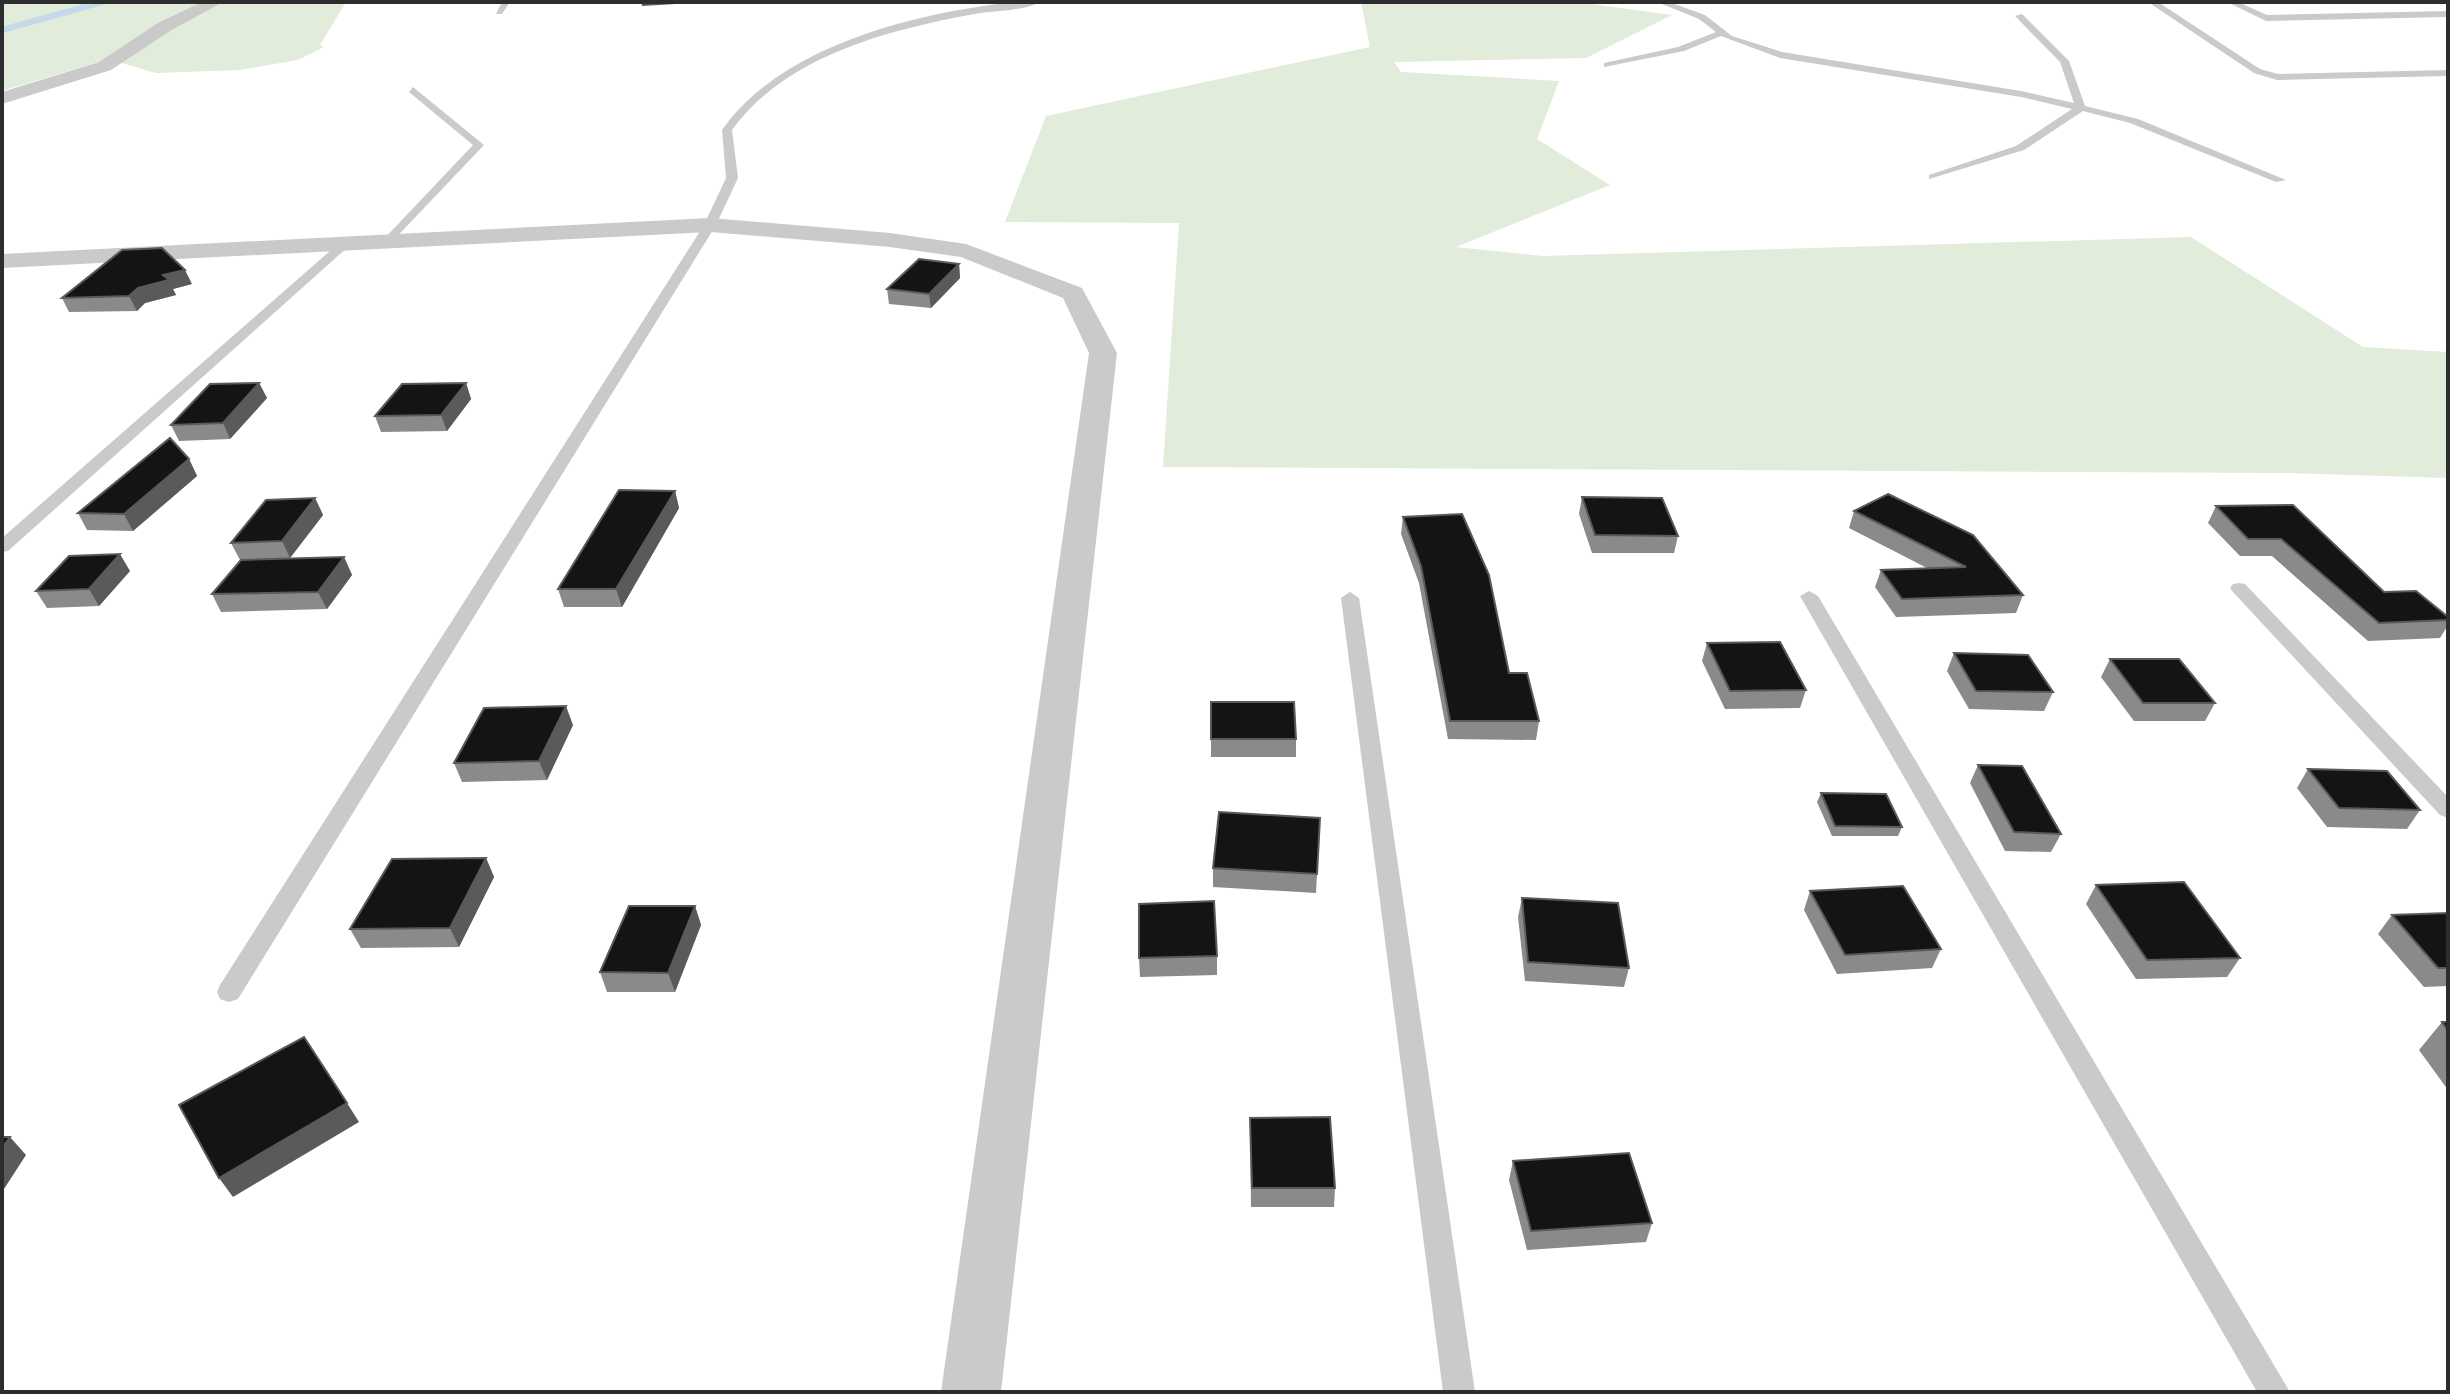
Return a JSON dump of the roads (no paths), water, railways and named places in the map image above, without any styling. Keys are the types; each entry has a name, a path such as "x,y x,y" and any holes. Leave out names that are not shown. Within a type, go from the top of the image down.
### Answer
{"street":[{"path":"2,98 105,66 164,27 215,2"},
{"path":"2,261 386,244 710,225 890,240 966,251 1073,293 1103,353 971,1392"}],"lane":[{"path":"499,12 506,2"},
{"path":"229,992 710,225 732,178 727,130 754,96 801,65 862,42 970,11 1036,2"},
{"path":"1661,2 1702,17 1722,33 1780,55 2021,94 2134,121 2280,180"},
{"path":"2152,2 2257,71 2277,77 2448,73"},
{"path":"2231,2 2266,18 2448,14"},
{"path":"2019,16 2064,61 2081,108"},
{"path":"1607,65 1681,49 1722,33"},
{"path":"386,244 479,145 413,90"},
{"path":"1933,177 2020,148 2081,108"},
{"path":"2,547 343,246"},
{"path":"2239,588 2448,810"},
{"path":"1809,596 2274,1392"},
{"path":"1350,598 1459,1392"}],"waterway":[{"path":"2,30 102,2"}]}
